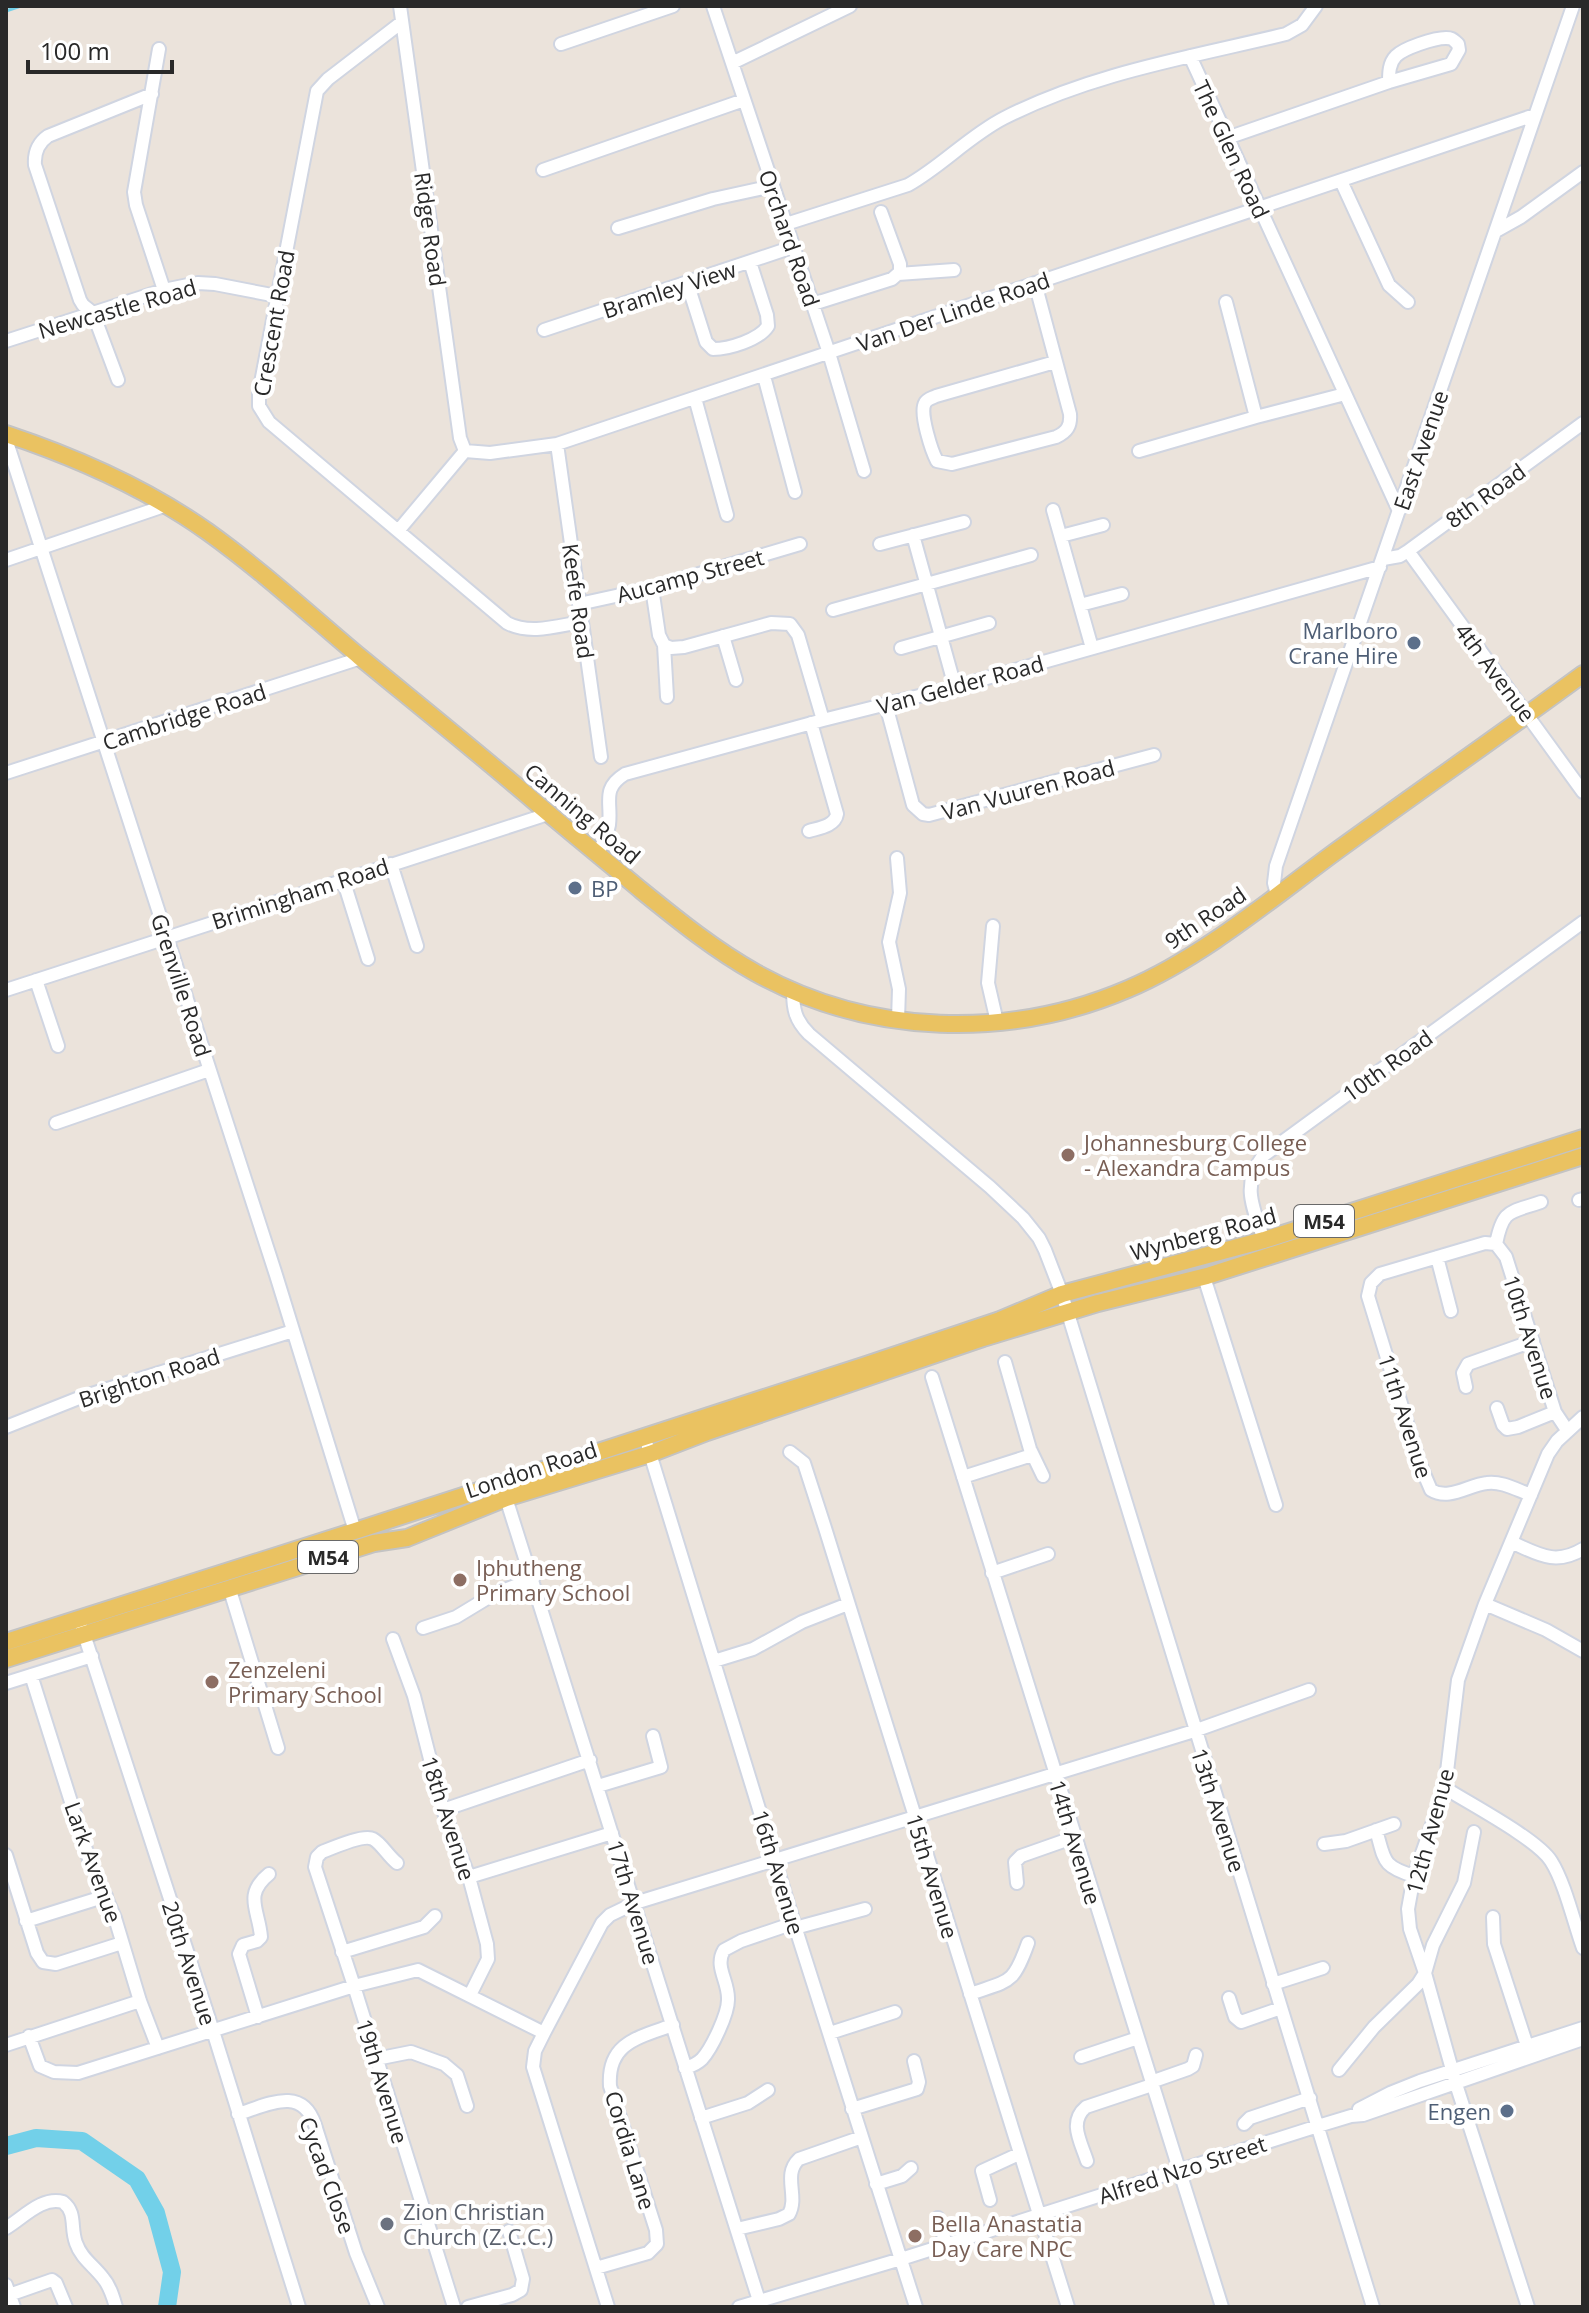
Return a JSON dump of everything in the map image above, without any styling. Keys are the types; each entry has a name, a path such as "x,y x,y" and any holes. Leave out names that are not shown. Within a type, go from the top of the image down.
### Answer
{"main road":[{"name":"Canning Road","path":"6,436 87,464 167,505 225,544 597,855 716,949 793,990"},
{"name":"9th Road","path":"793,990 859,1012 898,1020 925,1024 980,1024 1075,1009 1131,988 1186,957 1277,895 1583,674"},
{"name":"Wynberg Road","path":"1062,1294 1264,1240 1583,1138"},
{"name":"Wynberg Road","path":"1066,1312 1204,1277 1583,1156"},
{"name":"London Road","path":"6,1659 82,1627 355,1531 1000,1320 1062,1294"},
{"name":"London Road","path":"6,1642 82,1627 374,1543 407,1538 506,1498 650,1454 707,1432 1066,1312"}],"street":[{"name":"Ridge Road","path":"400,6 460,438 465,451"},
{"path":"561,44 673,6"},
{"name":"Orchard Road","path":"713,6 829,353 864,471"},
{"path":"732,63 850,6"},
{"path":"1190,56 1286,34 1302,25 1316,6"},
{"name":"East Avenue","path":"1277,895 1274,883 1276,866 1573,6"},
{"name":"Crescent Road","path":"402,22 317,91 259,393 261,412 501,619 514,627 539,629 581,622"},
{"path":"1227,138 1451,64 1459,50 1458,44 1443,38 1403,51 1391,64 1389,82"},
{"path":"159,49 135,199 164,290"},
{"name":"The Glen Road","path":"786,224 908,185 987,127 1011,114 1136,68 1190,56 1399,511"},
{"path":"118,380 93,313 80,300 35,165 35,154 39,144 48,136 152,94"},
{"path":"543,170 744,100"},
{"name":"Van Der Linde Road","path":"465,451 490,453 557,444 1535,115"},
{"path":"1496,231 1521,217 1583,172"},
{"path":"1341,181 1384,276 1389,285 1408,302"},
{"path":"618,228 713,199 773,186"},
{"path":"881,212 900,264 898,274"},
{"name":"Bramley View","path":"544,330 793,247"},
{"path":"687,282 709,346 717,349 745,341 762,334 768,326 750,262"},
{"path":"813,304 892,279 898,274 954,270"},
{"name":"Newcastle Road","path":"6,341 164,290 206,283 277,296"},
{"path":"1035,283 1071,420 1070,426 1062,434 952,464 937,461 924,420 925,402 936,396 1055,362"},
{"path":"1226,302 1256,417"},
{"path":"764,376 795,492"},
{"path":"1139,451 1345,394"},
{"path":"695,398 727,515"},
{"name":"8th Road","path":"1381,563 1408,551 1583,423"},
{"name":"Grenville Road","path":"6,436 355,1531"},
{"name":"Keefe Road","path":"557,444 601,757"},
{"path":"398,531 465,451"},
{"path":"6,560 167,505"},
{"path":"1053,510 1092,648"},
{"path":"880,544 964,522"},
{"path":"1061,536 1103,525"},
{"path":"913,535 955,687"},
{"name":"Aucamp Street","path":"579,604 652,588 800,544"},
{"name":"4th Avenue","path":"1408,551 1583,792"},
{"path":"833,610 1031,555"},
{"name":"Van Gelder Road","path":"597,855 609,827 610,790 625,774 955,687 1381,563"},
{"path":"652,588 659,635 664,645 667,697"},
{"path":"1080,605 1122,594"},
{"path":"664,645 678,648 771,623 790,624 798,635 837,814 832,823 809,831"},
{"path":"901,648 989,623"},
{"path":"723,636 736,680"},
{"name":"Cambridge Road","path":"6,773 361,658"},
{"name":"Van Vuuren Road","path":"886,705 913,805 923,814 936,815 1154,755"},
{"name":"Brimingham Road","path":"6,990 548,814"},
{"path":"897,858 900,893 889,942 899,989 898,1020"},
{"path":"391,864 417,946"},
{"path":"343,879 368,959"},
{"name":"10th Road","path":"1264,1240 1250,1188 1254,1170 1263,1156 1583,922"},
{"path":"993,926 988,983 997,1022"},
{"path":"36,980 58,1046"},
{"path":"793,990 793,1010 809,1034 1023,1218 1039,1238 1062,1294"},
{"path":"56,1123 209,1070"},
{"path":"1451,1311 1437,1257 1485,1243 1496,1244 1503,1217 1541,1202"},
{"name":"10th Avenue","path":"1496,1244 1506,1257 1555,1412 1567,1430"},
{"name":"11th Avenue","path":"1437,1257 1380,1274 1375,1277 1368,1296 1419,1462 1431,1490 1440,1495 1492,1483 1531,1495"},
{"path":"1204,1277 1276,1505"},
{"name":"13th Avenue","path":"1062,1294 1373,2307"},
{"name":"Brighton Road","path":"6,1427 79,1398 293,1331"},
{"path":"1466,1387 1463,1373 1468,1364 1533,1341"},
{"path":"1005,1362 1032,1455 1043,1476"},
{"name":"14th Avenue","path":"932,1377 1222,2307"},
{"path":"1497,1408 1507,1429 1555,1412"},
{"name":"12th Avenue","path":"1528,2307 1408,1923 1409,1901 1414,1876 1445,1788 1458,1680 1485,1604 1548,1454 1567,1430 1583,1417"},
{"name":"16th Avenue","path":"644,1437 794,1926 901,2259 911,2306"},
{"name":"15th Avenue","path":"790,1452 804,1463 1068,2307"},
{"path":"963,1477 1032,1455"},
{"name":"17th Avenue","path":"506,1498 760,2304"},
{"path":"1511,1542 1548,1558 1570,1556 1583,1549"},
{"path":"992,1573 1048,1554"},
{"path":"423,1628 456,1617 494,1594 533,1579"},
{"path":"229,1587 278,1748"},
{"path":"714,1661 753,1649 802,1622 848,1604"},
{"path":"1485,1604 1546,1630 1583,1651"},
{"name":"20th Avenue","path":"82,1627 299,2307"},
{"name":"18th Avenue","path":"393,1639 414,1696 443,1810 469,1877 488,1955 470,1995"},
{"path":"6,1683 92,1656"},
{"name":"Lark Avenue","path":"31,1675 89,1859 106,1896 158,2048"},
{"path":"608,2307 533,2072 535,2051 605,1920 635,1903 1194,1731 1309,1690"},
{"path":"598,1786 661,1767 653,1736"},
{"path":"443,1810 590,1760"},
{"path":"1445,1788 1517,1833 1550,1858 1583,1948"},
{"path":"1324,1844 1346,1841 1394,1824"},
{"path":"1376,1830 1386,1863 1414,1876"},
{"path":"1339,2070 1425,1973 1433,1945 1464,1883 1474,1832"},
{"path":"469,1877 612,1833"},
{"name":"19th Avenue","path":"397,1863 368,1837 324,1850 317,1857 315,1867 454,2307"},
{"path":"1017,1883 1017,1859 1075,1837"},
{"path":"6,1855 41,1961 56,1964 122,1943"},
{"path":"258,2017 239,1954 243,1945 261,1937 254,1893 258,1884 269,1874"},
{"path":"26,1921 106,1896"},
{"path":"685,2068 695,2065 703,2057 726,2010 728,1997 720,1962 724,1950 734,1944 794,1926 865,1909"},
{"path":"342,1952 424,1927 435,1916"},
{"path":"1493,1917 1494,1944 1529,2051"},
{"path":"970,1994 1013,1976 1028,1943"},
{"path":"1273,1984 1323,1968"},
{"path":"29,2036 40,2066 70,2074 354,1986 418,1970 544,2033"},
{"path":"1229,1998 1235,2017 1241,2022 1281,2008"},
{"path":"6,2045 140,2001"},
{"path":"830,2033 895,2012"},
{"name":"Cordia Lane","path":"596,2268 648,2253 657,2244 656,2230 610,2086 610,2070 619,2051 628,2042 673,2025"},
{"name":"Alfred Nzo Street","path":"739,2307 760,2304 1318,2126 1363,2115 1456,2084 1583,2028"},
{"path":"1081,2057 1138,2038"},
{"name":"Alfred Nzo Street","path":"1351,2116 1390,2093 1452,2070 1583,2039"},
{"path":"376,2059 407,2052 444,2064 457,2075 467,2106"},
{"path":"1087,2161 1076,2123 1080,2111 1190,2068 1196,2055"},
{"path":"852,2109 917,2089 919,2082 914,2061"},
{"path":"701,2118 748,2103 768,2090"},
{"path":"1244,2124 1250,2118 1310,2098"},
{"name":"Cycad Close","path":"238,2114 287,2100 309,2112 356,2253 378,2307"},
{"path":"737,2229 789,2214 793,2202 790,2172 799,2159 862,2137"},
{"path":"990,2200 982,2171 1019,2154"},
{"path":"876,2184 902,2176 911,2168"},
{"path":"6,2228 40,2205 53,2200 63,2202 72,2213 76,2244 106,2281 116,2307"},
{"path":"938,2218 946,2244"},
{"path":"468,2307 521,2290 523,2279 509,2231"},
{"path":"10,2295 52,2280 66,2307"}],"waterway":[{"path":"6,11 21,6"},
{"path":"6,2146 36,2138 82,2141 137,2179 156,2213 172,2272 167,2307"}],"place":[{"name":"Marlboro Crane Hire","path":"1414,643"},
{"name":"BP","path":"575,888"},
{"name":"Johannesburg College - Alexandra Campus","path":"1068,1155"},
{"name":"Iphutheng Primary School","path":"460,1580"},
{"name":"Zenzeleni Primary School","path":"212,1682"},
{"name":"Engen","path":"1507,2111"},
{"name":"Zion Christian Church (Z.C.C.)","path":"387,2224"},
{"name":"Bella Anastatia Day Care NPC","path":"915,2236"}]}
